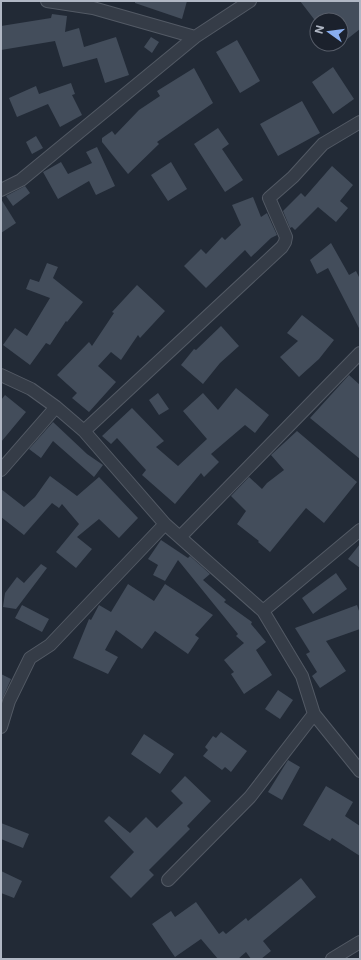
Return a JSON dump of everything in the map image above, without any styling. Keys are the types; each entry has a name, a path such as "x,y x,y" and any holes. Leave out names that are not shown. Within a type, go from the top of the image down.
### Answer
{"street":[{"path":"48,1 93,8 195,38"},
{"path":"1,190 21,180 195,38 250,1"},
{"path":"84,431 282,248 286,237 269,198 293,177 323,144 360,122"},
{"path":"181,536 360,353"},
{"path":"1,375 31,389 56,407 84,431 165,524 181,536 263,610 302,676 314,714 359,765"},
{"path":"1,470 56,407"},
{"path":"1,727 9,701 30,658 50,645 165,524"},
{"path":"263,610 360,530"},
{"path":"168,880 250,797 314,714"},
{"path":"332,959 360,942"}],"building":[{"path":"135,1 187,1 182,19 135,3"},
{"path":"300,1 360,1 360,29 349,38 349,12 309,13"},
{"path":"52,14 67,16 65,32 79,28 84,47 116,37 129,75 105,83 97,58 63,67 55,41 1,50 1,26 51,18"},
{"path":"151,37 159,42 152,53 144,47"},
{"path":"237,40 260,81 240,93 216,52"},
{"path":"333,67 354,99 333,114 312,82"},
{"path":"194,68 213,103 157,142 159,144 128,174 102,142 102,138 112,131 115,135 139,110 160,96 157,91"},
{"path":"71,83 75,94 72,95 82,115 60,127 48,104 17,117 9,98 36,86 39,94"},
{"path":"302,101 320,133 278,156 260,124"},
{"path":"218,128 229,144 222,149 243,180 225,192 194,144"},
{"path":"36,136 43,148 32,154 26,142"},
{"path":"97,147 115,186 96,195 89,181 58,199 43,172 61,162 68,174 92,163 86,152"},
{"path":"171,162 187,189 168,201 151,175"},
{"path":"332,166 353,185 340,201 348,208 336,222 318,207 295,230 292,227 290,228 283,211 301,193 305,197"},
{"path":"25,186 30,193 13,206 6,196"},
{"path":"253,197 261,217 267,213 277,235 271,238 251,257 245,250 206,288 184,266 201,249 206,254 222,237 225,240 241,225 232,205"},
{"path":"1,199 16,223 1,233"},
{"path":"331,243 349,275 356,271 360,279 360,330 328,268 317,274 310,260"},
{"path":"47,263 58,267 53,278 83,302 67,322 66,321 50,345 46,343 30,365 3,345 15,328 27,336 50,298 26,289 30,279 39,282"},
{"path":"137,285 165,311 140,338 138,335 121,360 111,352 98,366 116,382 89,412 72,398 77,393 57,375 89,342 92,346 114,313 112,312"},
{"path":"302,315 334,340 319,359 299,377 280,357 298,341 287,333"},
{"path":"221,326 239,346 220,363 203,384 181,365 194,349 196,350"},
{"path":"349,375 360,385 360,459 310,418"},
{"path":"236,388 269,415 255,433 245,425 211,454 219,462 204,477 201,473 175,504 142,475 146,470 117,438 111,444 102,436 132,408 164,441 156,447 178,466 207,439 183,411 203,393 218,410"},
{"path":"158,393 169,409 159,415 149,400"},
{"path":"5,395 26,412 1,442 1,400"},
{"path":"53,422 87,454 103,465 94,477 53,441 41,458 29,449"},
{"path":"297,431 357,482 324,523 306,508 270,552 258,542 259,541 237,524 246,511 231,496 249,477 262,489 267,483 284,470 271,455"},
{"path":"50,476 77,496 99,477 138,518 119,538 99,519 77,537 92,549 76,568 56,552 79,524 62,504 59,508 52,503 24,535 1,517 1,489 24,507 35,497"},
{"path":"161,540 188,558 190,556 210,574 203,580 226,600 224,602 252,622 251,624 266,642 256,650 272,675 244,694 231,674 234,672 224,660 244,643 236,636 238,634 178,560 165,581 153,575 158,565 148,559"},
{"path":"360,544 360,568 348,559"},
{"path":"41,564 47,568 16,609 3,607 5,593 17,577 24,583"},
{"path":"336,573 347,589 313,614 302,598"},
{"path":"128,584 154,601 165,584 213,615 195,635 199,638 188,654 155,631 142,649 116,630 105,650 118,657 108,674 73,658 89,619 91,620 99,605 111,612"},
{"path":"22,605 49,619 42,632 15,618"},
{"path":"357,605 360,614 360,629 326,641 346,671 320,688 312,676 317,672 306,654 310,652 295,628"},
{"path":"1,674 11,679 1,702"},
{"path":"278,690 293,700 280,719 265,709"},
{"path":"221,732 247,751 231,772 225,767 222,770 203,756 208,750 205,747 213,736 216,738"},
{"path":"144,734 174,754 160,774 131,754"},
{"path":"288,760 300,767 282,800 268,792"},
{"path":"185,776 211,801 187,826 190,829 149,870 154,875 131,898 110,877 134,852 104,821 109,816 130,833 146,817 157,828 183,803 171,791"},
{"path":"326,786 353,802 345,816 360,826 360,856 332,838 330,841 303,825"},
{"path":"1,823 29,834 23,848 1,839"},
{"path":"1,871 22,881 14,898 1,893"},
{"path":"301,878 316,897 263,941 271,951 261,959 251,959 246,952 238,959 218,959 201,939 175,957 152,924 171,911 175,917 196,902 219,934 223,931 226,934 246,918 248,921"}]}
